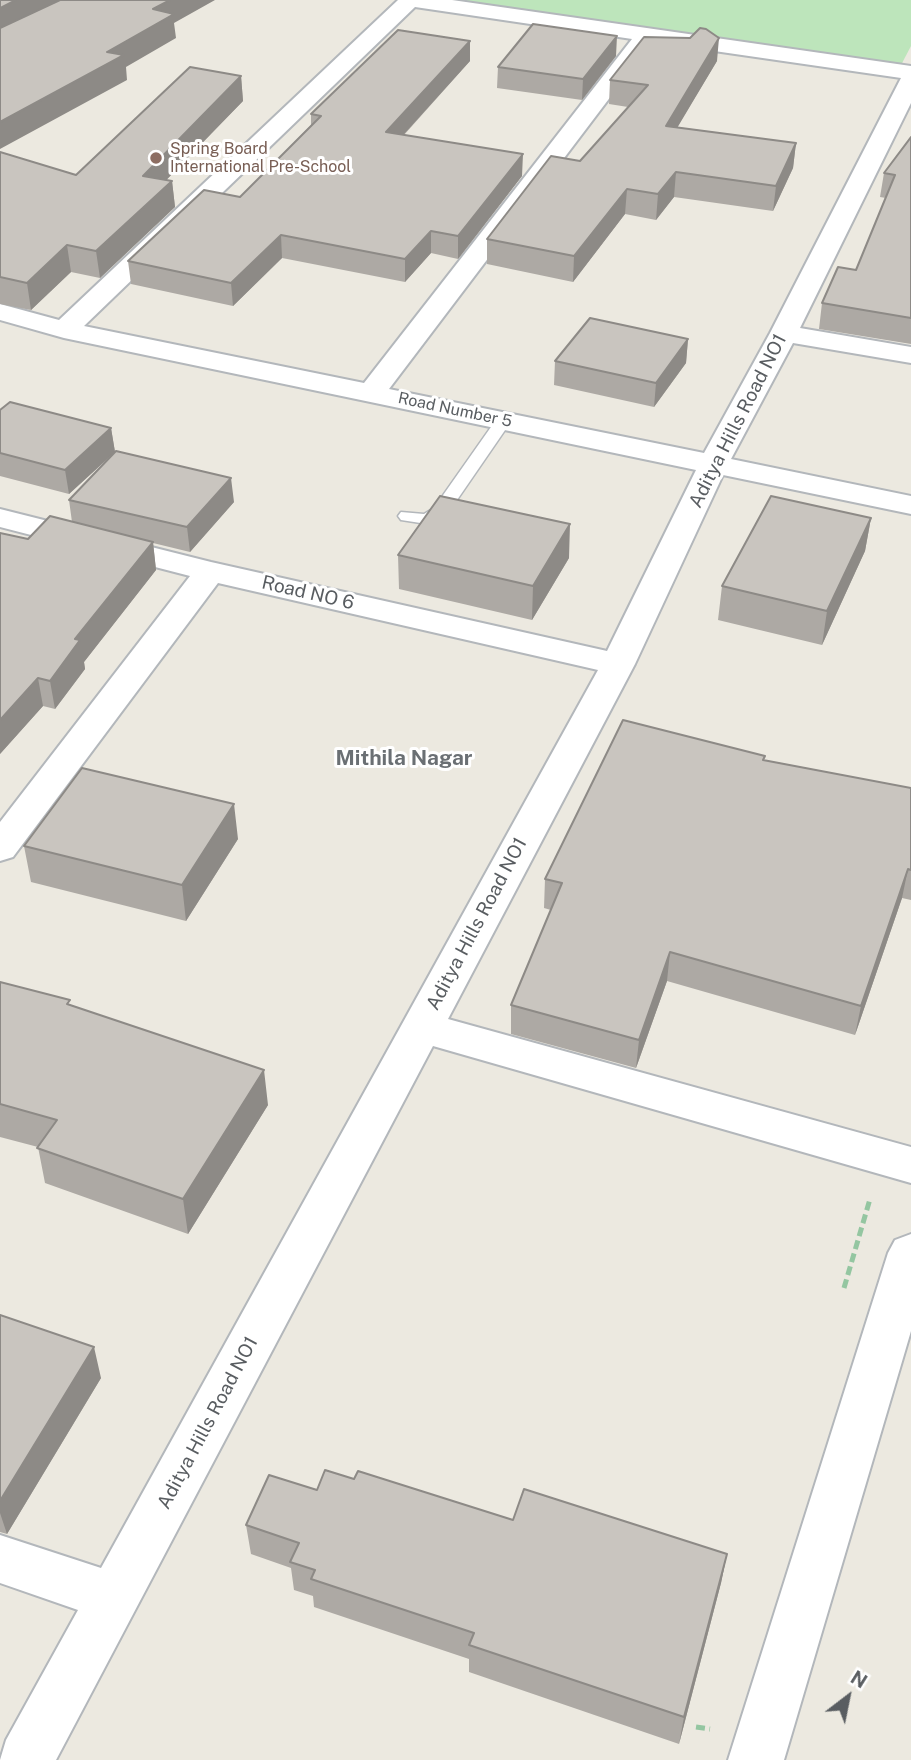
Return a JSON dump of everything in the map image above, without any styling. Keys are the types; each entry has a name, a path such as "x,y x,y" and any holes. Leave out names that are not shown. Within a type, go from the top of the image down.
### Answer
{"street":[{"path":"64,330 410,0 440,2 911,73"},
{"path":"371,393 647,34"},
{"name":"Aditya Hills Road NO1","path":"26,1760 618,664 714,463 784,333 911,80"},
{"name":"Road Number 5","path":"0,312 64,330 911,505"},
{"path":"784,333 911,355"},
{"name":"Road NO 6","path":"0,518 210,571 618,664"},
{"path":"0,848 210,571"},
{"path":"422,1027 911,1165"},
{"path":"756,1760 911,1253"},
{"path":"0,1559 113,1597"}],"lane":[{"path":"407,516 427,519 440,512 504,420"}],"green space":[{"path":"429,0 911,0 911,46 900,67"}],"building":[{"path":"0,0 16,0 0,8"},
{"path":"60,0 170,0 153,9 174,14 107,52 124,55 0,122 0,28"},
{"path":"533,24 617,36 583,79 498,67"},
{"path":"700,28 719,38 666,126 796,143 776,186 676,172 658,194 627,189 574,256 487,239 551,156 580,161 648,85 610,80 644,37 690,38"},
{"path":"398,30 470,41 386,132 523,154 458,236 431,231 405,259 281,235 231,283 128,261 204,190 240,197 321,116 311,114"},
{"path":"190,67 241,76 143,176 172,181 96,251 67,245 27,283 0,277 0,152 76,175"},
{"path":"911,137 911,318 822,303 838,267 856,270 895,175 884,173"},
{"path":"590,318 688,339 656,383 555,361"},
{"path":"10,402 111,428 65,470 0,453 0,410"},
{"path":"116,451 231,478 187,527 69,500"},
{"path":"440,496 570,524 533,586 398,555"},
{"path":"771,496 871,518 827,611 722,586"},
{"path":"50,516 153,542 75,639 80,640 50,681 38,678 0,720 0,533 28,539"},
{"path":"623,720 765,756 763,760 911,788 911,870 908,869 861,1006 670,952 639,1040 511,1005 562,883 545,879"},
{"path":"82,768 234,804 182,885 24,846"},
{"path":"0,982 70,1000 67,1004 264,1070 183,1199 37,1148 57,1120 0,1104"},
{"path":"0,1315 94,1347 0,1501"},
{"path":"325,1470 354,1479 358,1471 513,1520 524,1489 727,1554 684,1717 469,1645 474,1633 311,1579 315,1570 290,1562 299,1543 246,1525 269,1475 317,1490"}],"place":[{"name":"Spring Board International Pre-School","path":"156,158"}],"district":[{"name":"Mithila Nagar","path":"404,759"}]}
